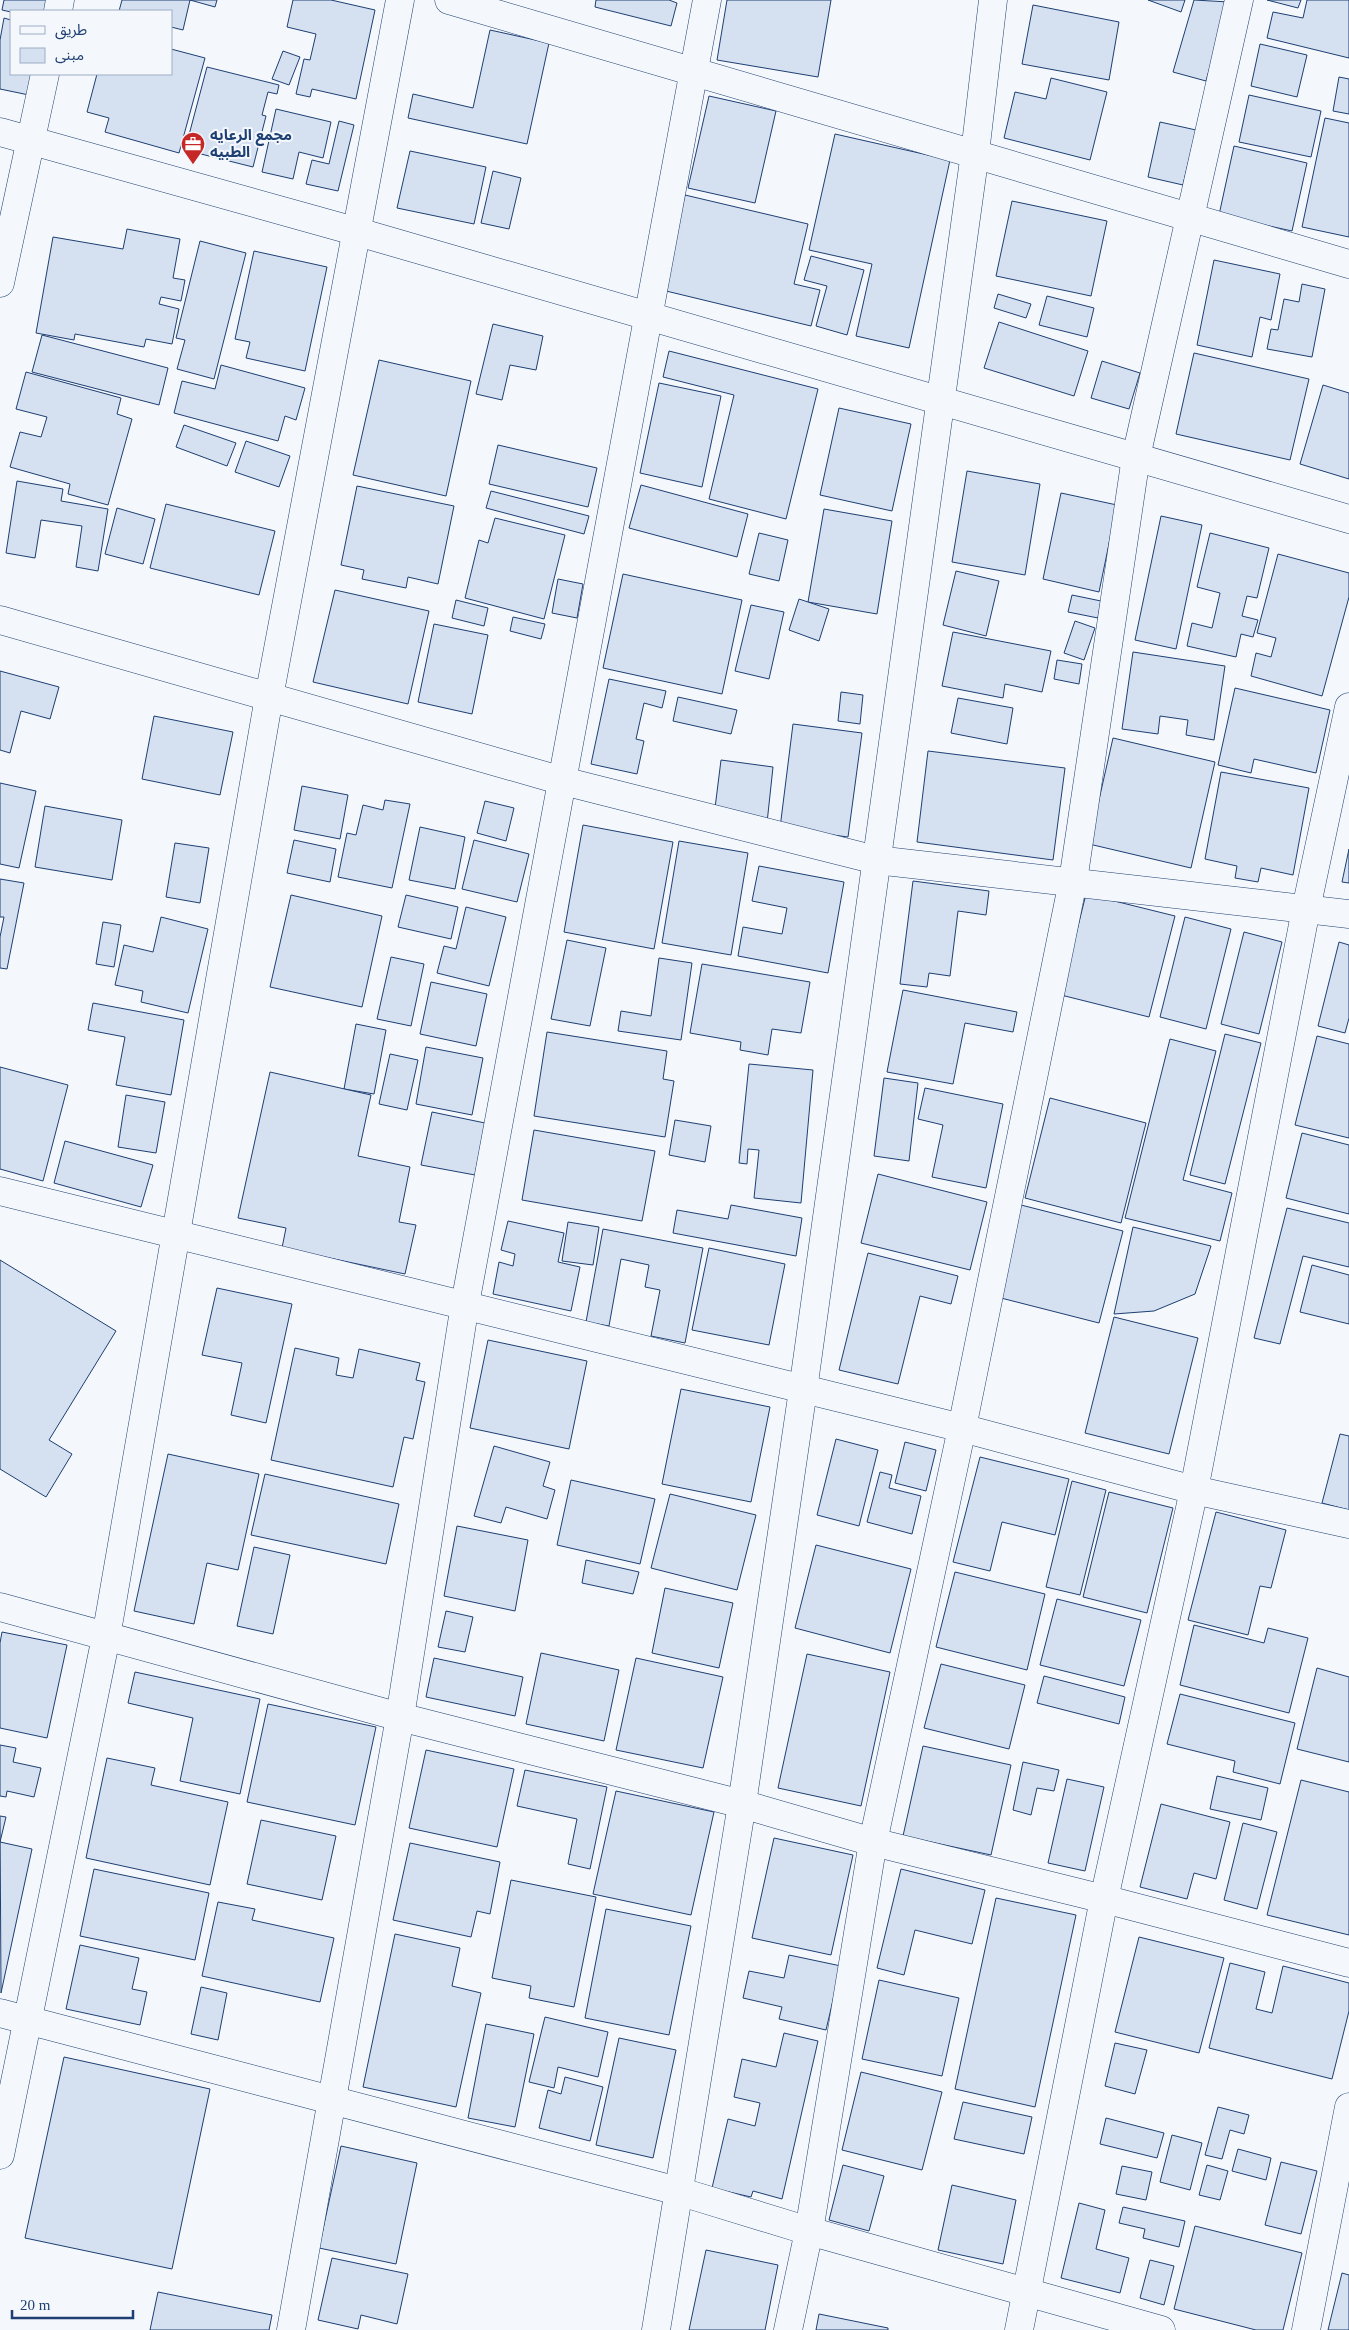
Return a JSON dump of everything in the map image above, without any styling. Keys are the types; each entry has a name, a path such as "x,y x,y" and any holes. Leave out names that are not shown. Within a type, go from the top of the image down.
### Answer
{"street":[{"path":"0,2155 26,2020 106,1637 269,697 358,232 400,0"},
{"path":"449,0 1349,264"},
{"path":"291,2330 400,1717 465,1304 707,0"},
{"path":"656,2330 742,1804 803,1390 975,153 993,0"},
{"path":"788,2330 809,2231 873,1842 962,1428 1073,881 1136,457 1239,0"},
{"path":"0,283 44,75"},
{"path":"0,132 358,232 1349,519"},
{"path":"0,620 562,781 876,860 1349,914"},
{"path":"1019,2330 1104,1899 1194,1490 1306,909 1349,707"},
{"path":"0,1191 465,1304 803,1390 962,1428 1194,1490 1349,1524"},
{"path":"0,1607 400,1717 742,1804 873,1842 1104,1899 1349,1964"},
{"path":"0,2013 678,2191 809,2231 1162,2330"},
{"path":"1306,2330 1349,2107"}],"building":[{"path":"4,0 48,0 46,10 10,10 10,12 2,10"},
{"path":"122,0 190,0 183,30 172,27 172,10 119,10"},
{"path":"190,0 217,0 215,7"},
{"path":"293,0 331,0 375,10 356,99 312,89 310,97 296,94 304,59 310,60 316,34 287,27"},
{"path":"596,0 669,0 677,3 671,26 595,7"},
{"path":"727,0 831,0 818,77 717,60"},
{"path":"1148,0 1185,0 1181,12"},
{"path":"1194,0 1229,2 1206,81 1173,72"},
{"path":"1267,0 1301,0 1298,8"},
{"path":"1307,0 1349,0 1349,58 1267,38 1273,12 1303,18"},
{"path":"1033,5 1119,22 1109,80 1022,64"},
{"path":"4,18 10,20 10,75 33,75 29,95 0,89 0,40"},
{"path":"490,30 549,43 527,144 408,118 413,94 473,108"},
{"path":"1260,44 1307,55 1297,97 1251,86"},
{"path":"172,49 205,58 179,153 105,132 109,118 87,112 97,75 172,75"},
{"path":"283,51 300,57 289,85 272,79"},
{"path":"207,67 279,85 277,94 268,92 262,115 266,116 253,167 185,150"},
{"path":"1339,77 1349,79 1349,114 1333,111"},
{"path":"1051,78 1107,92 1090,160 1004,138 1015,92 1046,99"},
{"path":"1249,95 1321,111 1311,157 1239,142"},
{"path":"709,96 776,111 755,203 688,188"},
{"path":"276,109 331,122 323,158 299,152 293,179 262,172"},
{"path":"1325,118 1349,123 1349,237 1302,227"},
{"path":"339,121 354,125 338,191 306,184 312,160 329,164"},
{"path":"1160,122 1196,130 1183,185 1148,177"},
{"path":"835,134 950,160 909,348 856,336 872,264 809,250"},
{"path":"1234,146 1307,163 1292,231 1219,215"},
{"path":"410,151 486,167 474,224 397,208"},
{"path":"493,171 521,178 509,229 481,223"},
{"path":"685,195 808,224 794,284 820,290 811,326 662,290"},
{"path":"1012,201 1107,221 1091,296 996,276"},
{"path":"127,229 180,239 173,278 185,280 181,301 161,297 159,304 179,309 172,344 146,339 144,347 75,334 74,340 36,333 53,237 123,249"},
{"path":"200,241 246,253 214,379 177,369 185,340 176,338"},
{"path":"254,251 327,267 305,371 246,358 250,342 235,339"},
{"path":"811,256 864,270 847,335 816,326 827,286 804,280"},
{"path":"1214,260 1280,274 1271,320 1260,317 1252,357 1197,345"},
{"path":"1302,284 1325,289 1312,357 1267,349 1271,329 1278,330 1284,299 1299,302"},
{"path":"998,294 1031,304 1026,318 994,308"},
{"path":"1047,296 1094,308 1087,337 1039,325"},
{"path":"999,322 1088,351 1074,396 984,368"},
{"path":"493,324 543,336 536,370 510,365 502,400 476,394"},
{"path":"42,335 168,368 159,405 32,372"},
{"path":"669,351 818,389 786,519 709,499 734,395 663,377"},
{"path":"1194,353 1309,379 1290,460 1176,434"},
{"path":"379,360 471,381 446,496 353,475"},
{"path":"1102,361 1140,373 1129,409 1091,398"},
{"path":"221,365 305,388 296,420 285,416 278,441 174,413 182,381 215,389"},
{"path":"26,372 121,398 117,414 132,419 108,505 68,494 70,484 10,467 20,432 41,437 47,417 16,409"},
{"path":"659,383 721,396 702,487 640,473"},
{"path":"1323,385 1349,393 1349,479 1300,464"},
{"path":"839,408 911,424 892,511 820,495"},
{"path":"184,425 236,443 227,466 176,447"},
{"path":"246,441 290,456 279,487 235,472"},
{"path":"498,445 597,468 588,507 489,484"},
{"path":"967,471 1040,484 1025,575 952,562"},
{"path":"17,481 63,489 61,501 108,509 98,571 76,567 82,526 41,520 35,558 6,553"},
{"path":"641,485 748,514 737,557 629,528"},
{"path":"357,486 454,506 438,584 408,577 406,588 362,579 364,570 341,565"},
{"path":"491,491 589,516 584,534 486,508"},
{"path":"1061,493 1117,505 1099,592 1043,579"},
{"path":"166,504 275,531 259,595 150,568"},
{"path":"117,508 155,519 143,564 105,554"},
{"path":"824,509 892,521 877,614 808,602"},
{"path":"1161,516 1202,525 1176,649 1135,640"},
{"path":"495,518 565,535 544,619 465,598 479,540 488,543"},
{"path":"759,533 788,540 779,581 749,574"},
{"path":"1210,533 1269,548 1257,598 1247,596 1242,616 1258,620 1253,637 1241,634 1236,657 1187,646 1192,623 1212,628 1220,593 1197,587"},
{"path":"1278,554 1349,573 1349,597 1322,696 1251,676 1256,653 1271,657 1276,638 1257,633"},
{"path":"956,571 999,581 986,636 943,625"},
{"path":"623,574 742,600 722,694 603,668"},
{"path":"558,579 583,584 577,618 552,613"},
{"path":"335,590 429,611 408,704 313,682"},
{"path":"1072,595 1101,601 1098,618 1068,612"},
{"path":"799,599 829,609 819,641 789,630"},
{"path":"456,600 488,608 484,626 452,618"},
{"path":"751,605 784,612 769,679 735,671"},
{"path":"513,617 545,624 541,639 510,631"},
{"path":"1075,621 1095,628 1084,660 1064,653"},
{"path":"434,624 488,635 472,714 418,702"},
{"path":"953,632 1051,651 1042,692 1005,684 1003,698 942,686"},
{"path":"1133,652 1225,666 1214,740 1186,735 1188,720 1160,716 1158,734 1122,729"},
{"path":"1057,660 1082,664 1079,684 1054,679"},
{"path":"0,671 59,687 50,719 21,711 10,753 0,750"},
{"path":"609,679 666,691 662,708 644,703 636,739 644,741 637,774 591,764"},
{"path":"1235,688 1330,710 1316,773 1254,759 1251,773 1218,765"},
{"path":"841,692 863,695 860,724 838,721"},
{"path":"678,697 737,710 731,734 673,721"},
{"path":"958,698 1013,708 1007,744 951,733"},
{"path":"154,716 233,732 220,795 142,779"},
{"path":"793,724 862,733 848,837 780,828"},
{"path":"1113,738 1215,762 1191,868 1089,844"},
{"path":"928,751 1065,768 1053,860 917,842"},
{"path":"721,760 773,767 767,823 714,816"},
{"path":"1221,772 1309,788 1293,875 1261,868 1258,882 1235,878 1237,866 1205,859"},
{"path":"0,783 36,791 19,868 0,864"},
{"path":"302,786 348,795 340,839 294,830"},
{"path":"385,800 410,804 392,888 338,877 347,833 356,835 363,805 383,810"},
{"path":"485,801 514,808 506,841 477,833"},
{"path":"45,806 122,820 112,880 35,867"},
{"path":"583,825 673,842 654,949 564,932"},
{"path":"420,827 465,837 455,889 409,880"},
{"path":"294,840 336,849 330,882 287,873"},
{"path":"474,840 529,854 517,902 462,889"},
{"path":"679,841 748,853 731,955 662,943"},
{"path":"175,843 209,848 200,903 166,897"},
{"path":"1349,849 1349,883 1342,882"},
{"path":"759,866 844,882 828,973 738,956 743,927 782,934 787,908 752,901"},
{"path":"0,879 24,883 7,969 0,968 0,937 4,917 0,917"},
{"path":"913,881 989,891 986,915 958,911 950,976 929,973 927,987 900,984"},
{"path":"1086,894 1175,916 1149,1017 1061,995"},
{"path":"291,895 382,916 362,1007 270,987"},
{"path":"406,895 458,907 451,939 398,927"},
{"path":"466,907 506,917 489,986 437,973 444,946 456,949"},
{"path":"161,917 208,929 188,1013 141,1002 143,991 115,985 124,945 153,952"},
{"path":"1185,917 1231,929 1206,1029 1160,1017"},
{"path":"103,922 121,925 114,967 96,964"},
{"path":"1244,932 1282,942 1259,1034 1221,1024"},
{"path":"567,940 606,948 590,1026 551,1019"},
{"path":"1339,942 1349,945 1349,1018 1345,1033 1318,1026"},
{"path":"391,957 424,964 411,1026 377,1019"},
{"path":"659,958 692,963 681,1040 618,1031 621,1011 651,1016"},
{"path":"702,964 810,982 801,1033 772,1029 768,1055 740,1050 741,1042 690,1033"},
{"path":"431,982 487,994 476,1046 420,1034"},
{"path":"903,990 1017,1012 1013,1032 965,1023 953,1084 887,1072"},
{"path":"93,1003 184,1020 171,1095 116,1085 125,1037 88,1030"},
{"path":"356,1024 386,1030 374,1094 344,1089"},
{"path":"547,1032 667,1051 663,1079 674,1081 665,1137 534,1116"},
{"path":"1225,1034 1261,1043 1225,1184 1190,1175"},
{"path":"1317,1036 1349,1044 1349,1138 1295,1125"},
{"path":"1170,1039 1216,1051 1183,1180 1232,1193 1220,1241 1125,1218"},
{"path":"426,1047 483,1058 472,1115 416,1104"},
{"path":"390,1054 418,1060 407,1110 379,1104"},
{"path":"749,1064 813,1070 801,1203 754,1198 759,1150 748,1149 747,1164 739,1163"},
{"path":"0,1067 68,1085 43,1181 0,1169"},
{"path":"270,1072 371,1095 358,1156 410,1167 399,1222 416,1225 405,1274 282,1248 286,1228 238,1218"},
{"path":"884,1078 918,1083 909,1161 874,1156"},
{"path":"925,1088 1003,1104 986,1188 932,1177 943,1125 918,1119"},
{"path":"126,1095 165,1102 156,1153 118,1147"},
{"path":"1050,1098 1146,1123 1121,1223 1025,1198"},
{"path":"432,1112 485,1123 475,1175 421,1165"},
{"path":"675,1120 711,1126 705,1162 669,1155"},
{"path":"534,1130 655,1151 642,1221 522,1200"},
{"path":"1302,1133 1349,1145 1349,1214 1286,1198"},
{"path":"65,1141 153,1165 141,1207 54,1183"},
{"path":"878,1174 987,1202 970,1270 861,1243"},
{"path":"731,1205 802,1218 796,1256 673,1233 677,1210 728,1219"},
{"path":"1021,1205 1123,1231 1099,1323 997,1297"},
{"path":"1287,1208 1349,1223 1349,1267 1303,1256 1280,1344 1254,1338"},
{"path":"508,1221 564,1233 558,1262 580,1267 571,1311 493,1294 499,1262 513,1266 515,1254 501,1250"},
{"path":"568,1222 599,1227 593,1265 562,1261"},
{"path":"1133,1227 1211,1246 1195,1294 1154,1311 1114,1314"},
{"path":"603,1229 703,1248 685,1343 651,1336 660,1290 645,1287 649,1265 621,1259 609,1326 586,1322"},
{"path":"709,1248 785,1264 769,1345 692,1330"},
{"path":"868,1253 958,1276 951,1304 920,1296 898,1384 839,1370"},
{"path":"0,1260 116,1331 49,1440 72,1454 46,1497 0,1469"},
{"path":"1312,1265 1349,1275 1349,1324 1300,1312"},
{"path":"217,1288 292,1304 266,1423 231,1415 242,1363 202,1355"},
{"path":"1114,1317 1198,1338 1169,1454 1085,1433"},
{"path":"488,1340 587,1361 569,1449 470,1428"},
{"path":"295,1348 339,1358 336,1375 353,1378 359,1349 420,1363 416,1380 425,1382 413,1439 404,1437 393,1487 271,1460"},
{"path":"681,1389 770,1407 751,1502 662,1484"},
{"path":"1340,1434 1349,1436 1349,1510 1322,1503"},
{"path":"836,1439 878,1450 859,1526 817,1515"},
{"path":"905,1442 936,1450 926,1491 895,1483"},
{"path":"494,1446 550,1462 543,1486 555,1490 547,1519 506,1507 501,1523 474,1516"},
{"path":"168,1454 259,1474 238,1570 207,1563 194,1624 134,1611"},
{"path":"980,1457 1069,1479 1055,1535 1002,1522 990,1571 953,1562"},
{"path":"880,1472 892,1475 889,1488 921,1496 912,1534 867,1522"},
{"path":"265,1474 399,1504 386,1564 251,1535"},
{"path":"571,1480 655,1499 640,1564 557,1545"},
{"path":"1072,1481 1106,1490 1080,1595 1046,1587"},
{"path":"1109,1492 1173,1508 1147,1613 1083,1597"},
{"path":"670,1494 756,1515 737,1590 651,1568"},
{"path":"1216,1512 1286,1530 1271,1588 1260,1586 1248,1635 1188,1620"},
{"path":"457,1526 528,1540 515,1611 444,1596"},
{"path":"816,1545 911,1569 890,1653 795,1628"},
{"path":"254,1547 290,1555 273,1634 237,1626"},
{"path":"586,1560 639,1572 633,1594 582,1583"},
{"path":"955,1572 1045,1594 1027,1670 936,1647"},
{"path":"665,1588 733,1603 719,1668 652,1653"},
{"path":"1057,1599 1141,1620 1124,1686 1040,1665"},
{"path":"446,1611 473,1617 465,1652 438,1647"},
{"path":"1194,1625 1264,1643 1268,1628 1308,1638 1289,1713 1180,1685"},
{"path":"2,1632 67,1645 47,1738 0,1728 0,1643"},
{"path":"541,1653 619,1670 604,1741 526,1724"},
{"path":"807,1654 890,1672 861,1806 778,1788"},
{"path":"434,1658 523,1677 515,1716 426,1697"},
{"path":"636,1658 723,1677 703,1768 616,1750"},
{"path":"941,1664 1025,1685 1009,1749 924,1728"},
{"path":"1317,1668 1349,1677 1349,1762 1297,1749"},
{"path":"135,1672 260,1699 240,1794 180,1781 193,1718 128,1703"},
{"path":"1044,1676 1125,1697 1119,1724 1037,1703"},
{"path":"1180,1694 1295,1723 1280,1784 1233,1772 1235,1761 1167,1744"},
{"path":"268,1704 376,1727 355,1825 247,1802"},
{"path":"0,1745 16,1748 13,1762 41,1768 34,1797 7,1791 6,1797 0,1796"},
{"path":"923,1746 1011,1765 991,1855 903,1836"},
{"path":"426,1750 514,1769 497,1847 409,1828"},
{"path":"107,1758 155,1768 151,1785 228,1802 210,1885 86,1858"},
{"path":"1023,1762 1059,1770 1054,1791 1037,1788 1031,1815 1013,1810"},
{"path":"525,1770 607,1787 590,1869 568,1864 577,1819 517,1806"},
{"path":"1217,1776 1268,1788 1261,1820 1210,1809"},
{"path":"1067,1779 1104,1787 1085,1871 1048,1863"},
{"path":"1301,1780 1349,1792 1349,1935 1267,1915"},
{"path":"616,1791 714,1812 691,1915 593,1894"},
{"path":"1161,1804 1230,1822 1216,1879 1194,1873 1187,1899 1140,1887"},
{"path":"0,1816 6,1817 0,1841"},
{"path":"261,1820 336,1836 322,1900 247,1884"},
{"path":"1243,1823 1277,1832 1257,1909 1224,1900"},
{"path":"774,1838 853,1855 831,1955 752,1938"},
{"path":"0,1842 32,1849 1,1993"},
{"path":"410,1843 500,1862 490,1914 477,1911 471,1937 393,1920"},
{"path":"94,1869 209,1893 195,1960 80,1936"},
{"path":"901,1869 985,1890 972,1944 915,1930 904,1975 877,1968"},
{"path":"511,1880 596,1897 574,2007 529,1998 531,1986 492,1978"},
{"path":"996,1898 1076,1915 1035,2107 955,2089"},
{"path":"218,1902 255,1909 252,1920 334,1938 320,2002 202,1976"},
{"path":"606,1909 691,1926 669,2035 585,2018"},
{"path":"395,1934 460,1948 452,1986 481,1993 456,2107 363,2087"},
{"path":"1139,1937 1224,1958 1199,2053 1115,2032"},
{"path":"80,1945 139,1958 132,1989 147,1992 140,2025 66,2009"},
{"path":"789,1955 841,1966 826,2030 779,2019 782,2007 743,1998 749,1971 784,1978"},
{"path":"1230,1963 1265,1972 1256,2009 1272,2013 1283,1966 1349,1983 1349,2011 1332,2079 1209,2048"},
{"path":"879,1980 959,1998 942,2076 862,2059"},
{"path":"201,1987 227,1993 218,2040 191,2034"},
{"path":"545,2017 608,2032 598,2077 558,2067 554,2088 529,2082"},
{"path":"486,2024 534,2034 515,2127 468,2118"},
{"path":"784,2033 818,2041 782,2199 753,2191 751,2197 712,2188 728,2119 755,2126 760,2103 734,2097 742,2059 776,2067"},
{"path":"619,2038 676,2050 653,2158 596,2145"},
{"path":"1115,2043 1147,2050 1135,2094 1105,2086"},
{"path":"64,2057 210,2089 172,2269 25,2238"},
{"path":"861,2072 942,2092 922,2170 842,2150"},
{"path":"565,2077 603,2087 590,2141 539,2128 548,2090 561,2094"},
{"path":"963,2102 1032,2117 1024,2154 954,2139"},
{"path":"1218,2107 1249,2115 1244,2134 1230,2130 1222,2159 1205,2155"},
{"path":"1106,2118 1164,2133 1157,2158 1100,2144"},
{"path":"1172,2135 1202,2143 1190,2190 1160,2182"},
{"path":"341,2146 417,2163 396,2264 319,2248"},
{"path":"1238,2149 1271,2158 1266,2180 1232,2171"},
{"path":"1281,2162 1317,2171 1301,2234 1265,2225"},
{"path":"843,2165 884,2176 869,2231 829,2220"},
{"path":"1207,2165 1228,2171 1220,2200 1199,2195"},
{"path":"1122,2166 1152,2172 1146,2200 1116,2194"},
{"path":"952,2185 1016,2200 1003,2264 938,2250"},
{"path":"1079,2203 1105,2210 1096,2249 1129,2258 1120,2293 1061,2278"},
{"path":"1123,2207 1185,2221 1179,2247 1143,2238 1145,2229 1119,2223"},
{"path":"1195,2226 1302,2253 1283,2330 1256,2330 1174,2309"},
{"path":"706,2250 778,2265 765,2330 689,2330"},
{"path":"332,2258 408,2274 397,2324 361,2315 358,2329 318,2320"},
{"path":"1150,2260 1174,2266 1164,2305 1140,2298"},
{"path":"1342,2273 1349,2275 1349,2330 1328,2330"},
{"path":"158,2292 272,2315 269,2330 150,2330"},
{"path":"819,2314 888,2328 888,2330 816,2330"}],"place":[{"name":"مجمع الرعايه الطبيه","path":"193,165"}]}
